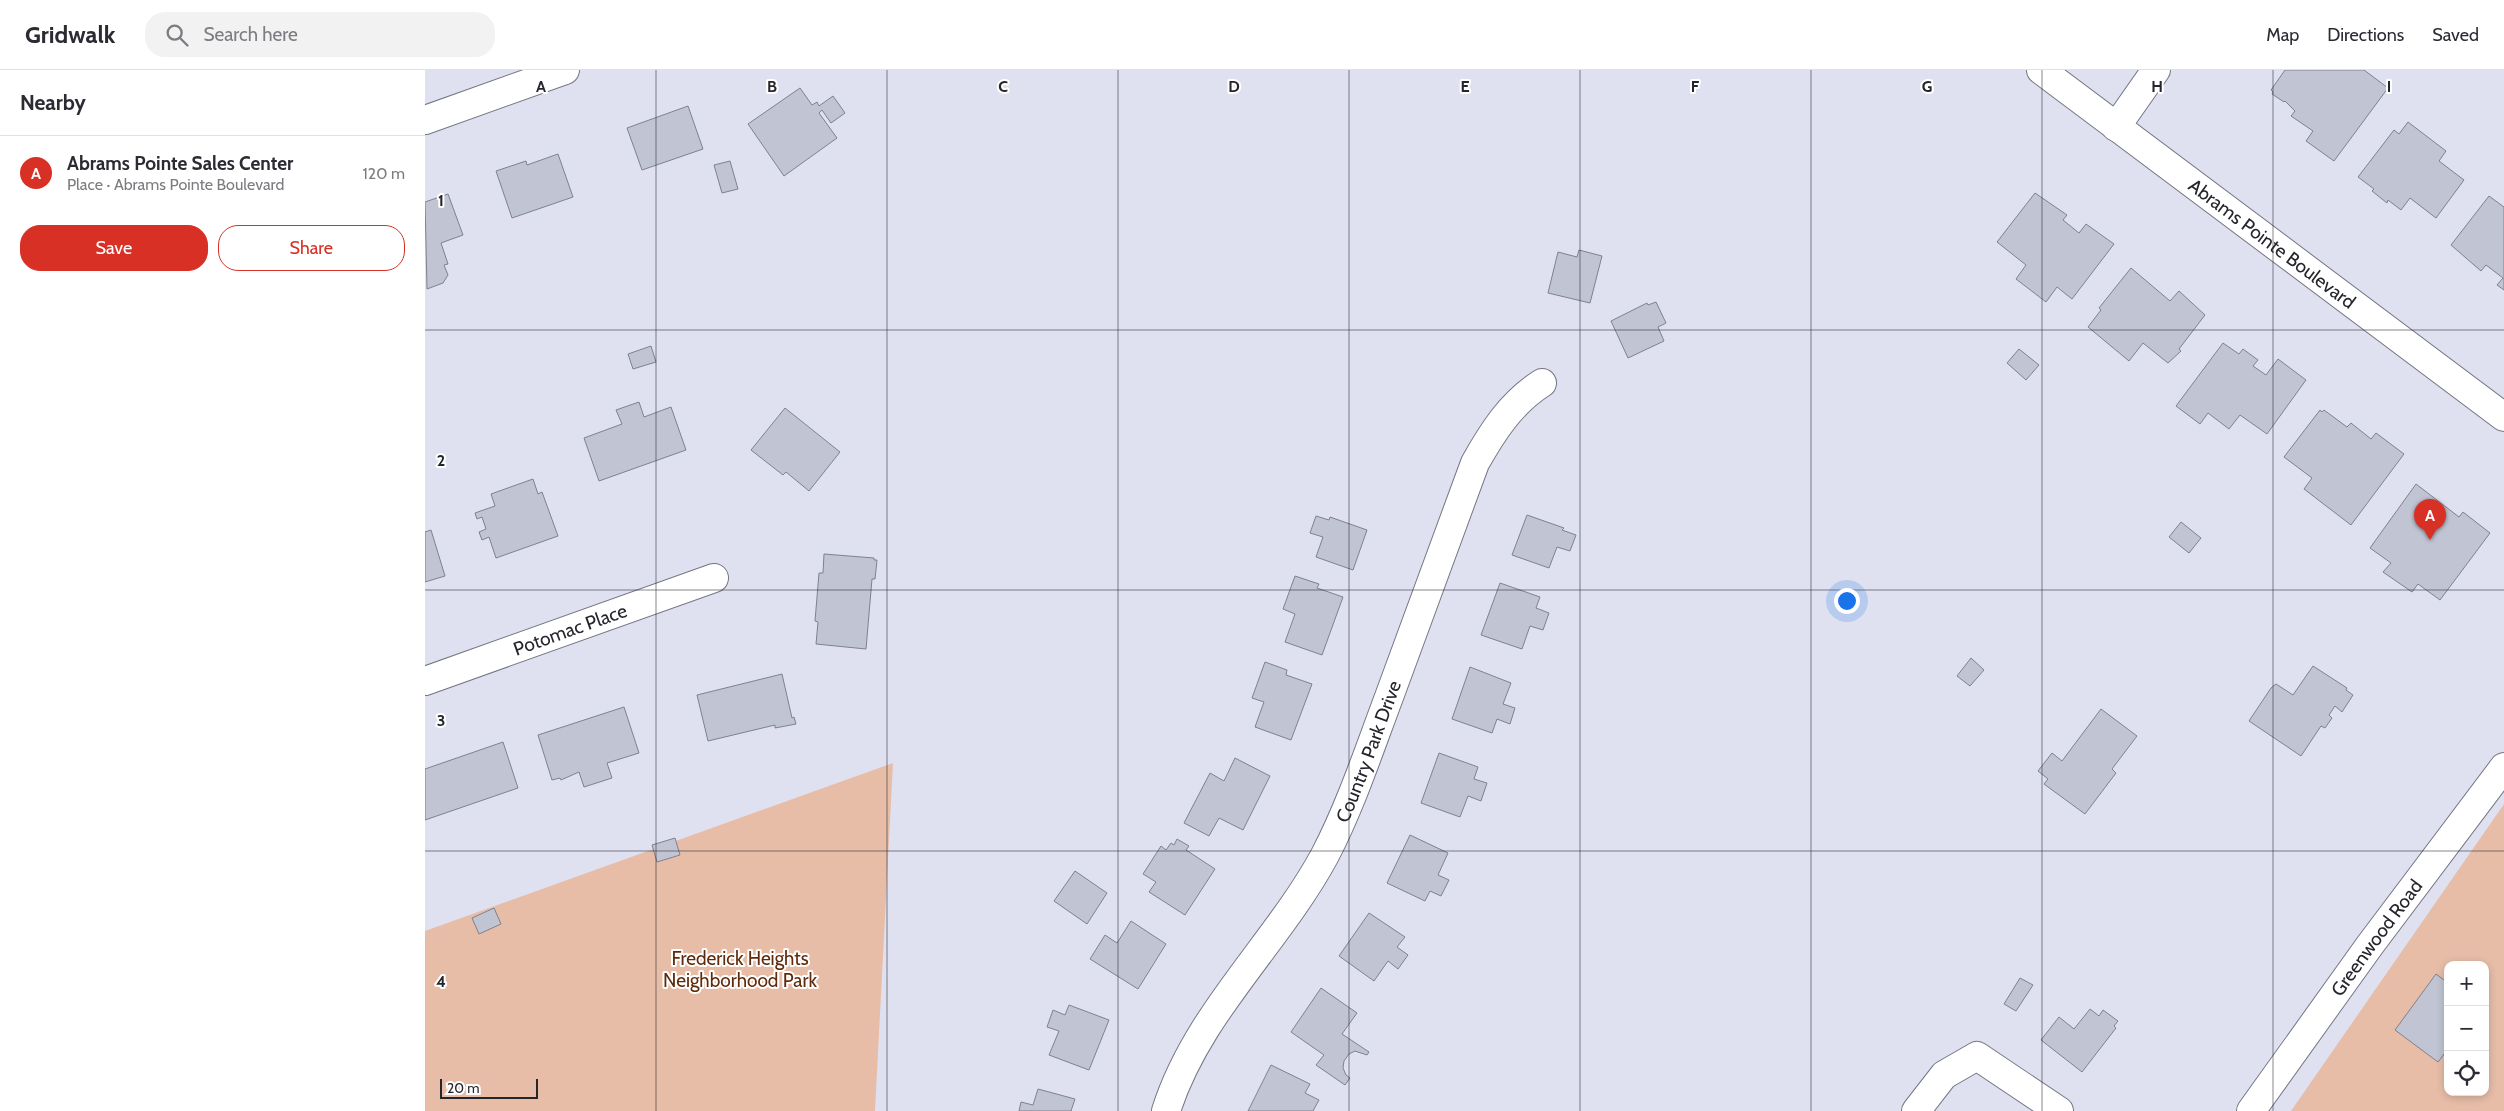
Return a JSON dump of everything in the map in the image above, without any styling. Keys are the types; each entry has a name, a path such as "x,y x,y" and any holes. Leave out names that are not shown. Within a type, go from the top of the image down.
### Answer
{"street":[{"path":"425,120 565,70"},
{"name":"Abrams Pointe Boulevard","path":"2041,70 2504,417"},
{"path":"2117,126 2156,70"},
{"name":"Country Park Drive","path":"1167,1111 1172,1092 1208,1022 1299,899 1325,854 1357,783 1475,462 1496,426 1524,394 1542,383"},
{"name":"Potomac Place","path":"425,681 714,578"},
{"name":"Greenwood Road","path":"2251,1111 2370,945 2504,767"},
{"path":"1916,1111 1943,1075 1977,1056 2059,1111"}],"green space":[{"name":"Frederick Heights Neighborhood Park","path":"893,763 875,1111 425,1111 425,931"},
{"path":"2504,804 2504,1111 2291,1111"}],"building":[{"path":"2285,70 2364,70 2388,88 2334,161 2306,141 2313,131 2291,116 2295,111 2285,101 2272,94 2271,90"},
{"path":"800,88 812,105 817,102 819,106 833,96 845,113 831,123 822,110 819,113 837,138 784,176 748,124"},
{"path":"688,106 703,149 642,170 627,128"},
{"path":"2408,122 2446,151 2439,161 2464,180 2436,218 2410,198 2401,210 2388,200 2387,203 2372,191 2374,189 2358,177 2394,130 2399,134"},
{"path":"558,154 573,197 512,218 496,171 526,161 527,165"},
{"path":"730,161 738,189 722,193 714,165"},
{"path":"2035,193 2067,215 2063,220 2079,233 2086,224 2114,244 2072,299 2057,287 2046,302 2016,279 2026,265 1997,242"},
{"path":"448,194 463,235 441,243 448,264 444,265 448,275 443,283 427,289 425,202"},
{"path":"2489,196 2504,207 2504,290 2497,285 2503,278 2486,265 2481,271 2451,245"},
{"path":"1579,250 1602,256 1590,303 1548,293 1558,252 1577,257"},
{"path":"2131,268 2170,301 2179,291 2205,315 2179,349 2181,351 2168,363 2143,343 2129,361 2088,327 2101,310 2099,308"},
{"path":"1656,302 1666,323 1658,327 1664,341 1628,358 1611,321 1647,303 1648,305"},
{"path":"2223,343 2239,354 2243,349 2258,360 2253,366 2266,375 2278,359 2306,380 2267,434 2240,415 2229,429 2208,413 2200,424 2176,406"},
{"path":"651,346 656,362 633,369 628,354"},
{"path":"2019,349 2039,365 2026,380 2007,363"},
{"path":"639,402 644,417 671,407 686,450 599,481 584,438 622,424 616,410"},
{"path":"785,408 840,452 809,491 786,472 783,475 751,450"},
{"path":"2320,410 2322,412 2324,410 2347,427 2351,423 2371,439 2376,433 2404,454 2351,525 2304,489 2312,478 2284,457"},
{"path":"533,479 538,494 542,492 558,536 496,558 489,537 482,540 479,532 486,529 482,517 477,519 475,513 495,506 491,494"},
{"path":"2416,484 2459,517 2463,512 2490,533 2440,600 2418,584 2412,592 2383,572 2391,563 2370,548"},
{"path":"1527,515 1564,528 1562,530 1576,535 1570,551 1557,547 1549,568 1512,555"},
{"path":"1316,516 1329,520 1330,517 1367,530 1353,570 1316,557 1323,537 1310,533"},
{"path":"2181,522 2201,538 2189,553 2169,537"},
{"path":"431,530 445,576 425,582 425,532"},
{"path":"824,554 874,558 874,560 877,560 875,579 872,579 866,649 816,644 818,622 815,621 819,573 823,573"},
{"path":"1295,576 1319,584 1317,588 1343,597 1322,655 1285,642 1295,614 1283,609"},
{"path":"1500,583 1540,597 1536,608 1549,613 1543,630 1530,626 1522,649 1481,635"},
{"path":"1971,658 1984,670 1970,686 1957,676"},
{"path":"1265,662 1287,670 1286,675 1312,684 1291,740 1255,727 1264,702 1252,698"},
{"path":"2313,666 2347,688 2346,690 2353,695 2342,712 2335,706 2329,715 2332,718 2325,728 2321,726 2301,756 2249,721 2271,688 2276,684 2293,695"},
{"path":"1470,667 1511,683 1503,704 1515,708 1510,724 1497,719 1492,733 1452,719"},
{"path":"782,674 792,718 794,717 796,724 775,728 775,725 708,741 697,695"},
{"path":"624,707 639,753 607,763 612,778 584,787 579,772 561,780 560,778 552,780 538,735"},
{"path":"2101,709 2137,736 2112,769 2116,773 2085,814 2044,784 2048,779 2038,771 2052,753 2062,761"},
{"path":"503,742 518,788 425,820 425,769"},
{"path":"1439,753 1478,767 1474,779 1487,783 1481,801 1468,796 1460,817 1421,803"},
{"path":"1235,758 1270,776 1243,830 1219,818 1209,836 1184,823 1210,773 1224,781"},
{"path":"1410,835 1448,853 1438,875 1449,880 1441,896 1430,891 1425,901 1387,883"},
{"path":"675,838 680,855 657,862 652,845"},
{"path":"1177,839 1189,846 1186,850 1215,869 1185,915 1149,892 1156,882 1143,874 1161,846 1166,850 1171,843 1174,845"},
{"path":"1075,871 1107,893 1087,924 1054,901"},
{"path":"494,908 501,924 479,934 472,918"},
{"path":"1369,913 1405,937 1397,947 1408,955 1398,969 1388,961 1374,981 1339,956"},
{"path":"1131,921 1166,944 1138,989 1090,959 1105,935 1117,943"},
{"path":"2436,974 2444,980 2444,1054 2438,1062 2395,1030"},
{"path":"2020,978 2033,985 2016,1011 2004,1004"},
{"path":"1321,988 1357,1013 1342,1034 1369,1052 1367,1055 1355,1051 1349,1054 1344,1061 1343,1068 1346,1075 1350,1078 1345,1085 1316,1065 1324,1055 1291,1032"},
{"path":"1069,1005 1109,1020 1089,1070 1049,1055 1059,1031 1047,1027 1053,1010 1065,1015"},
{"path":"2090,1009 2099,1016 2103,1010 2118,1021 2114,1026 2116,1028 2082,1072 2041,1040 2059,1017 2074,1029"},
{"path":"1271,1065 1310,1084 1305,1093 1319,1100 1313,1111 1248,1111"},
{"path":"1038,1089 1075,1099 1071,1111 1019,1111 1021,1102 1033,1105"}],"place":[{"name":"Abrams Pointe Sales Center","path":"2430,540"}]}
